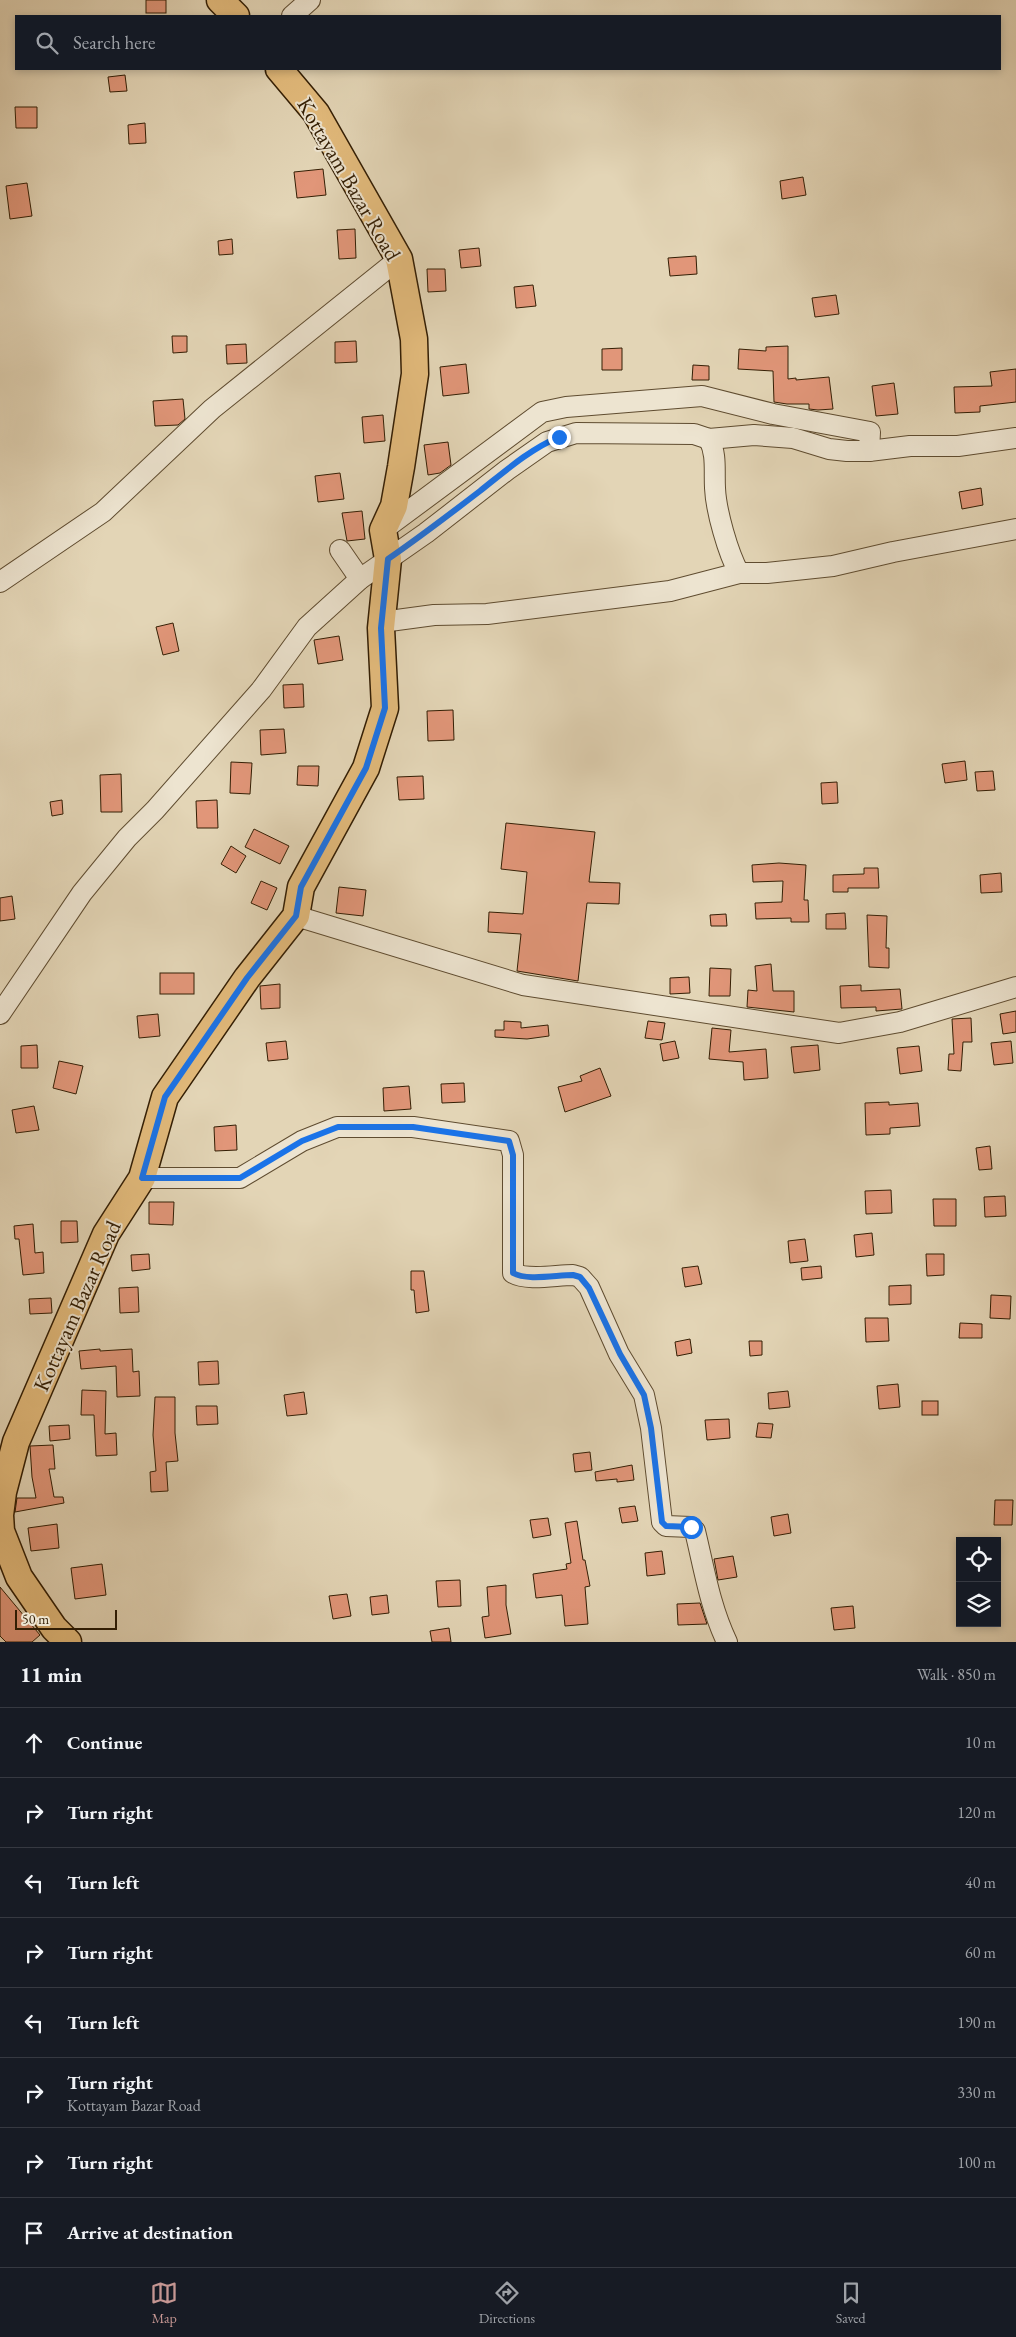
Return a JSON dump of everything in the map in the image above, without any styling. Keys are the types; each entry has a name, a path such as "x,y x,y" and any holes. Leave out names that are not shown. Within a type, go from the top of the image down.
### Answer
{"main road":[{"path":"220,0 235,15"},
{"name":"Kottayam Bazar Road","path":"68,1642 54,1628 9,1568 1,1531 0,1515 16,1442 106,1234 142,1178 165,1097 247,978 296,916 301,887 366,768 385,708 382,622 386,548 415,374 414,339 399,259 316,113 280,70"}],"street":[{"path":"293,15 310,0"},
{"path":"0,582 103,512 212,410 399,259"},
{"path":"0,1014 82,893 127,838 155,810 261,690 307,626 360,579 386,548 542,412 558,408 702,396 773,414 870,432 869,451"},
{"path":"386,548 426,533 507,470 547,442 576,433 694,434 709,438 767,436 794,438 829,449 869,451 910,446 958,446 1016,438"},
{"path":"709,438 715,457 715,490 731,558 740,573"},
{"path":"382,622 434,615 487,614 670,590 740,573 833,566 893,552 1016,529"},
{"path":"340,550 360,579"},
{"path":"296,916 523,985 839,1033 900,1022 1016,987"},
{"path":"142,1178 240,1178 302,1141 338,1127 413,1127 509,1141 513,1155 513,1273 520,1277 528,1278 573,1275 580,1277 589,1288 620,1354 644,1395 651,1428 662,1522 666,1526 691,1527 696,1531 706,1578 720,1628 727,1642"}],"building":[{"path":"146,0 166,0 166,13 146,13"},
{"path":"125,75 127,91 110,92 108,77"},
{"path":"15,107 37,107 37,128 16,128"},
{"path":"145,123 146,143 129,144 128,125"},
{"path":"323,169 326,195 297,198 294,172"},
{"path":"803,177 806,195 782,199 780,181"},
{"path":"27,183 32,216 10,219 6,186"},
{"path":"355,229 356,258 339,259 337,230"},
{"path":"232,239 233,254 219,255 218,241"},
{"path":"479,248 481,266 461,268 459,250"},
{"path":"696,256 697,274 670,276 668,258"},
{"path":"427,269 445,269 446,291 428,292"},
{"path":"533,285 536,306 516,308 514,287"},
{"path":"836,295 839,314 815,317 812,298"},
{"path":"172,336 187,336 187,352 173,353"},
{"path":"356,341 357,362 335,363 335,342"},
{"path":"246,344 247,363 227,364 226,345"},
{"path":"788,346 788,379 829,377 833,409 809,409 809,404 774,402 773,371 738,369 739,349 766,351 766,347"},
{"path":"622,348 622,370 602,370 602,349"},
{"path":"466,364 469,393 443,396 440,367"},
{"path":"693,365 709,366 709,380 692,380"},
{"path":"1016,369 1016,402 980,406 980,412 955,413 954,387 992,386 990,372"},
{"path":"894,383 898,414 876,416 872,386"},
{"path":"183,399 185,419 178,425 155,426 153,401"},
{"path":"383,415 385,441 364,443 362,417"},
{"path":"448,442 451,465 440,473 428,475 424,445"},
{"path":"340,473 344,499 318,502 315,476"},
{"path":"981,488 983,505 962,509 959,492"},
{"path":"362,511 365,539 347,541 342,513"},
{"path":"173,623 179,651 163,655 156,627"},
{"path":"339,636 343,660 318,664 314,640"},
{"path":"303,684 304,707 284,708 283,685"},
{"path":"453,710 454,740 428,741 427,711"},
{"path":"284,729 286,753 261,755 260,730"},
{"path":"965,761 967,780 945,783 942,764"},
{"path":"231,762 252,763 250,794 230,793"},
{"path":"298,766 319,766 318,786 297,785"},
{"path":"993,771 995,790 977,791 975,772"},
{"path":"121,774 122,812 101,812 100,775"},
{"path":"423,776 424,799 399,800 397,777"},
{"path":"837,782 838,803 822,804 821,783"},
{"path":"62,800 63,814 52,816 50,802"},
{"path":"217,800 218,828 197,828 196,801"},
{"path":"506,823 595,832 589,882 620,883 619,904 587,903 578,981 517,971 521,934 488,932 489,912 523,914 527,872 501,869"},
{"path":"254,829 289,846 280,864 245,847"},
{"path":"231,846 246,856 236,873 221,864"},
{"path":"779,863 806,865 804,900 808,900 809,922 791,922 791,918 756,919 755,903 782,902 783,881 753,882 752,865"},
{"path":"864,868 878,868 879,888 848,888 848,892 833,892 833,875 864,874"},
{"path":"1001,873 1002,892 981,893 980,875"},
{"path":"261,881 277,888 267,910 251,903"},
{"path":"339,887 366,890 363,916 336,913"},
{"path":"12,896 15,919 0,921 0,898"},
{"path":"845,913 846,929 826,929 826,914"},
{"path":"726,914 727,926 711,926 710,915"},
{"path":"867,915 887,916 886,948 889,948 889,968 869,967"},
{"path":"771,964 773,991 794,991 794,1012 747,1007 748,990 757,991 755,966"},
{"path":"710,968 731,969 730,996 709,996"},
{"path":"160,973 194,973 194,994 160,994"},
{"path":"689,977 690,993 670,994 670,978"},
{"path":"280,984 280,1008 261,1009 260,986"},
{"path":"861,985 861,991 900,989 902,1009 876,1011 876,1007 841,1008 840,986"},
{"path":"1016,1011 1016,1032 1003,1034 1000,1014"},
{"path":"158,1014 160,1036 139,1038 137,1016"},
{"path":"971,1018 972,1042 963,1042 961,1071 948,1070 949,1054 954,1054 952,1019"},
{"path":"504,1021 521,1022 521,1028 548,1025 549,1036 527,1039 495,1037 495,1030 504,1030"},
{"path":"648,1021 665,1023 662,1040 645,1038"},
{"path":"712,1028 731,1030 729,1052 766,1049 768,1078 744,1080 743,1062 709,1059"},
{"path":"286,1041 288,1059 268,1061 266,1043"},
{"path":"675,1041 679,1058 663,1061 660,1044"},
{"path":"1011,1041 1013,1063 994,1065 991,1043"},
{"path":"37,1045 38,1068 21,1068 21,1046"},
{"path":"818,1045 820,1070 794,1073 791,1047"},
{"path":"919,1046 922,1071 900,1074 897,1048"},
{"path":"59,1061 83,1066 76,1094 53,1088"},
{"path":"600,1068 611,1096 565,1112 558,1087 582,1081 580,1076"},
{"path":"464,1083 465,1102 442,1103 441,1084"},
{"path":"409,1086 411,1109 384,1111 383,1088"},
{"path":"889,1102 889,1105 918,1103 920,1126 890,1128 890,1134 866,1135 865,1103"},
{"path":"34,1106 39,1130 16,1133 12,1110"},
{"path":"236,1125 237,1150 215,1151 214,1127"},
{"path":"990,1146 992,1169 979,1170 976,1148"},
{"path":"891,1190 892,1213 866,1214 865,1191"},
{"path":"1005,1196 1006,1216 985,1217 984,1197"},
{"path":"933,1199 956,1199 956,1226 934,1226"},
{"path":"149,1202 174,1202 173,1225 149,1224"},
{"path":"61,1221 77,1221 78,1242 61,1243"},
{"path":"33,1224 35,1253 43,1252 44,1273 23,1275 19,1239 15,1239 14,1226"},
{"path":"872,1233 874,1255 856,1257 854,1235"},
{"path":"805,1239 808,1261 790,1263 788,1241"},
{"path":"149,1254 150,1269 132,1271 131,1255"},
{"path":"926,1254 944,1254 944,1275 927,1276"},
{"path":"698,1266 702,1284 685,1287 682,1268"},
{"path":"821,1266 822,1278 802,1280 801,1268"},
{"path":"411,1271 424,1271 429,1311 416,1313 414,1290 411,1290"},
{"path":"911,1285 911,1304 889,1305 889,1286"},
{"path":"138,1287 139,1312 120,1313 119,1288"},
{"path":"991,1295 1011,1296 1010,1319 990,1318"},
{"path":"51,1298 52,1313 30,1314 29,1299"},
{"path":"865,1318 888,1318 889,1341 866,1342"},
{"path":"960,1323 982,1324 982,1338 959,1338"},
{"path":"690,1339 692,1353 677,1356 675,1342"},
{"path":"749,1341 762,1341 762,1355 750,1356"},
{"path":"100,1349 100,1351 132,1349 133,1372 139,1371 140,1396 117,1397 116,1366 81,1369 79,1351"},
{"path":"218,1361 219,1384 199,1385 198,1362"},
{"path":"898,1384 900,1407 879,1409 877,1386"},
{"path":"82,1390 106,1391 105,1434 116,1433 117,1455 96,1456 94,1415 81,1415"},
{"path":"788,1391 790,1407 769,1409 768,1393"},
{"path":"304,1392 307,1414 287,1416 284,1395"},
{"path":"155,1397 175,1397 175,1433 178,1461 166,1462 168,1491 151,1492 150,1472 156,1471 153,1435"},
{"path":"922,1401 938,1401 938,1415 922,1415"},
{"path":"196,1406 217,1406 218,1424 197,1425"},
{"path":"729,1419 730,1438 707,1440 705,1420"},
{"path":"758,1423 773,1424 771,1438 756,1437"},
{"path":"69,1425 70,1439 50,1441 49,1426"},
{"path":"53,1445 55,1469 49,1469 54,1497 63,1497 64,1503 15,1512 17,1498 36,1498 32,1477 30,1446"},
{"path":"590,1452 592,1470 575,1472 573,1454"},
{"path":"632,1465 634,1480 617,1482 617,1479 596,1481 595,1472"},
{"path":"995,1500 1013,1500 1012,1525 994,1525"},
{"path":"635,1506 638,1521 622,1523 619,1508"},
{"path":"788,1514 791,1533 774,1536 771,1517"},
{"path":"548,1518 551,1535 533,1538 530,1520"},
{"path":"577,1521 583,1560 585,1560 590,1586 585,1587 588,1624 565,1626 562,1595 536,1598 533,1574 567,1569 566,1564 571,1563 565,1523"},
{"path":"57,1524 59,1548 31,1551 28,1528"},
{"path":"662,1551 665,1574 647,1576 645,1553"},
{"path":"733,1556 737,1577 718,1580 714,1559"},
{"path":"102,1564 106,1595 75,1599 71,1568"},
{"path":"460,1580 461,1606 438,1607 436,1581"},
{"path":"506,1585 506,1605 511,1634 485,1638 482,1617 489,1616 487,1587"},
{"path":"0,1587 40,1635 32,1642 6,1642 0,1636"},
{"path":"347,1594 351,1616 333,1619 329,1596"},
{"path":"387,1595 389,1613 372,1615 370,1597"},
{"path":"700,1603 707,1624 678,1625 677,1604"},
{"path":"853,1606 855,1628 834,1630 831,1608"},
{"path":"449,1628 451,1642 432,1642 430,1631"}],"route":[{"path":"559,437 547,442 507,470 426,533 388,559 381,628 385,708 366,768 301,887 296,916 247,978 165,1097 142,1178 240,1178 302,1141 338,1127 413,1127 509,1141 513,1155 513,1273 520,1277 528,1278 573,1275 580,1277 589,1288 620,1354 644,1395 651,1428 662,1522 666,1526 691,1527"}]}
